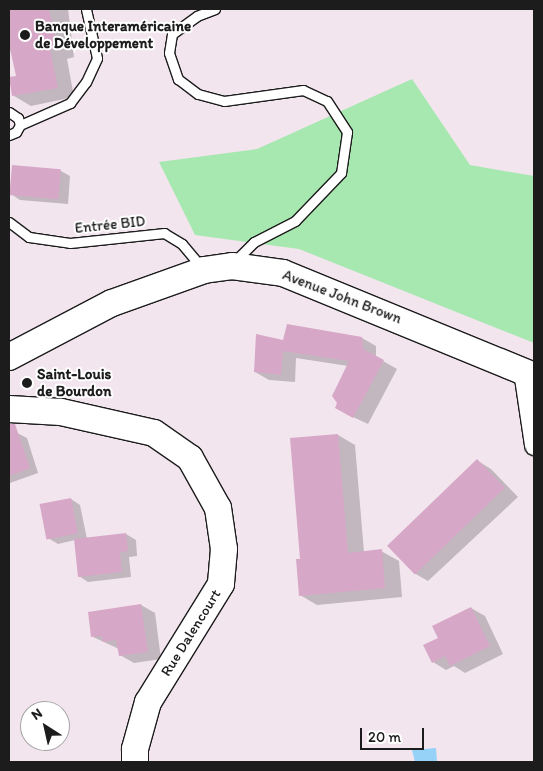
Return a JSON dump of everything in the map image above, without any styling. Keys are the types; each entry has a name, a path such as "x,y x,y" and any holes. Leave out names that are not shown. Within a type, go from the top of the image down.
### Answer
{"main road":[{"name":"Avenue John Brown","path":"9,357 112,303 204,270 232,266 283,273 528,374"},
{"name":"Rue Dalencourt","path":"9,409 61,412 154,433 190,458 218,508 224,549 221,584 148,702 135,749 135,762"}],"street":[{"path":"528,374 534,445"}],"lane":[{"path":"9,135 16,132 20,125 70,103 86,82 97,58 86,9"},
{"path":"215,9 197,16 172,34 169,54 178,79 198,94 224,101 303,90 327,102 347,132 341,173 295,222 254,242 238,255 232,266"},
{"path":"9,112 18,118 20,125"},
{"name":"Entrée BID","path":"9,222 29,238 70,243 164,233 182,244 204,270"}],"green space":[{"path":"412,79 470,165 534,176 534,343 299,249 195,235 159,162 257,149"}],"water":[{"path":"436,748 437,762 415,762 412,750"}],"building":[{"path":"9,9 49,9 57,48 50,49 58,88 12,96 9,77 16,76 9,44"},
{"path":"12,165 61,169 58,199 9,195"},
{"path":"287,324 362,337 363,349 384,360 353,418 335,408 337,403 332,396 349,361 283,351 281,375 254,372 256,334 283,340"},
{"path":"9,424 15,424 30,468 9,476"},
{"path":"338,434 348,553 382,549 385,588 299,596 296,559 300,559 290,438"},
{"path":"477,459 505,488 415,575 387,546"},
{"path":"71,498 78,533 46,539 40,504"},
{"path":"126,533 128,551 120,552 122,572 78,577 74,539"},
{"path":"141,604 148,652 119,656 116,640 103,642 102,636 91,637 88,612"},
{"path":"471,607 490,646 450,666 445,656 432,663 423,645 438,638 432,626"}],"place":[{"name":"Banque Interaméricaine de Développement","path":"25,35"},
{"name":"Saint-Louis de Bourdon","path":"27,383"}]}
